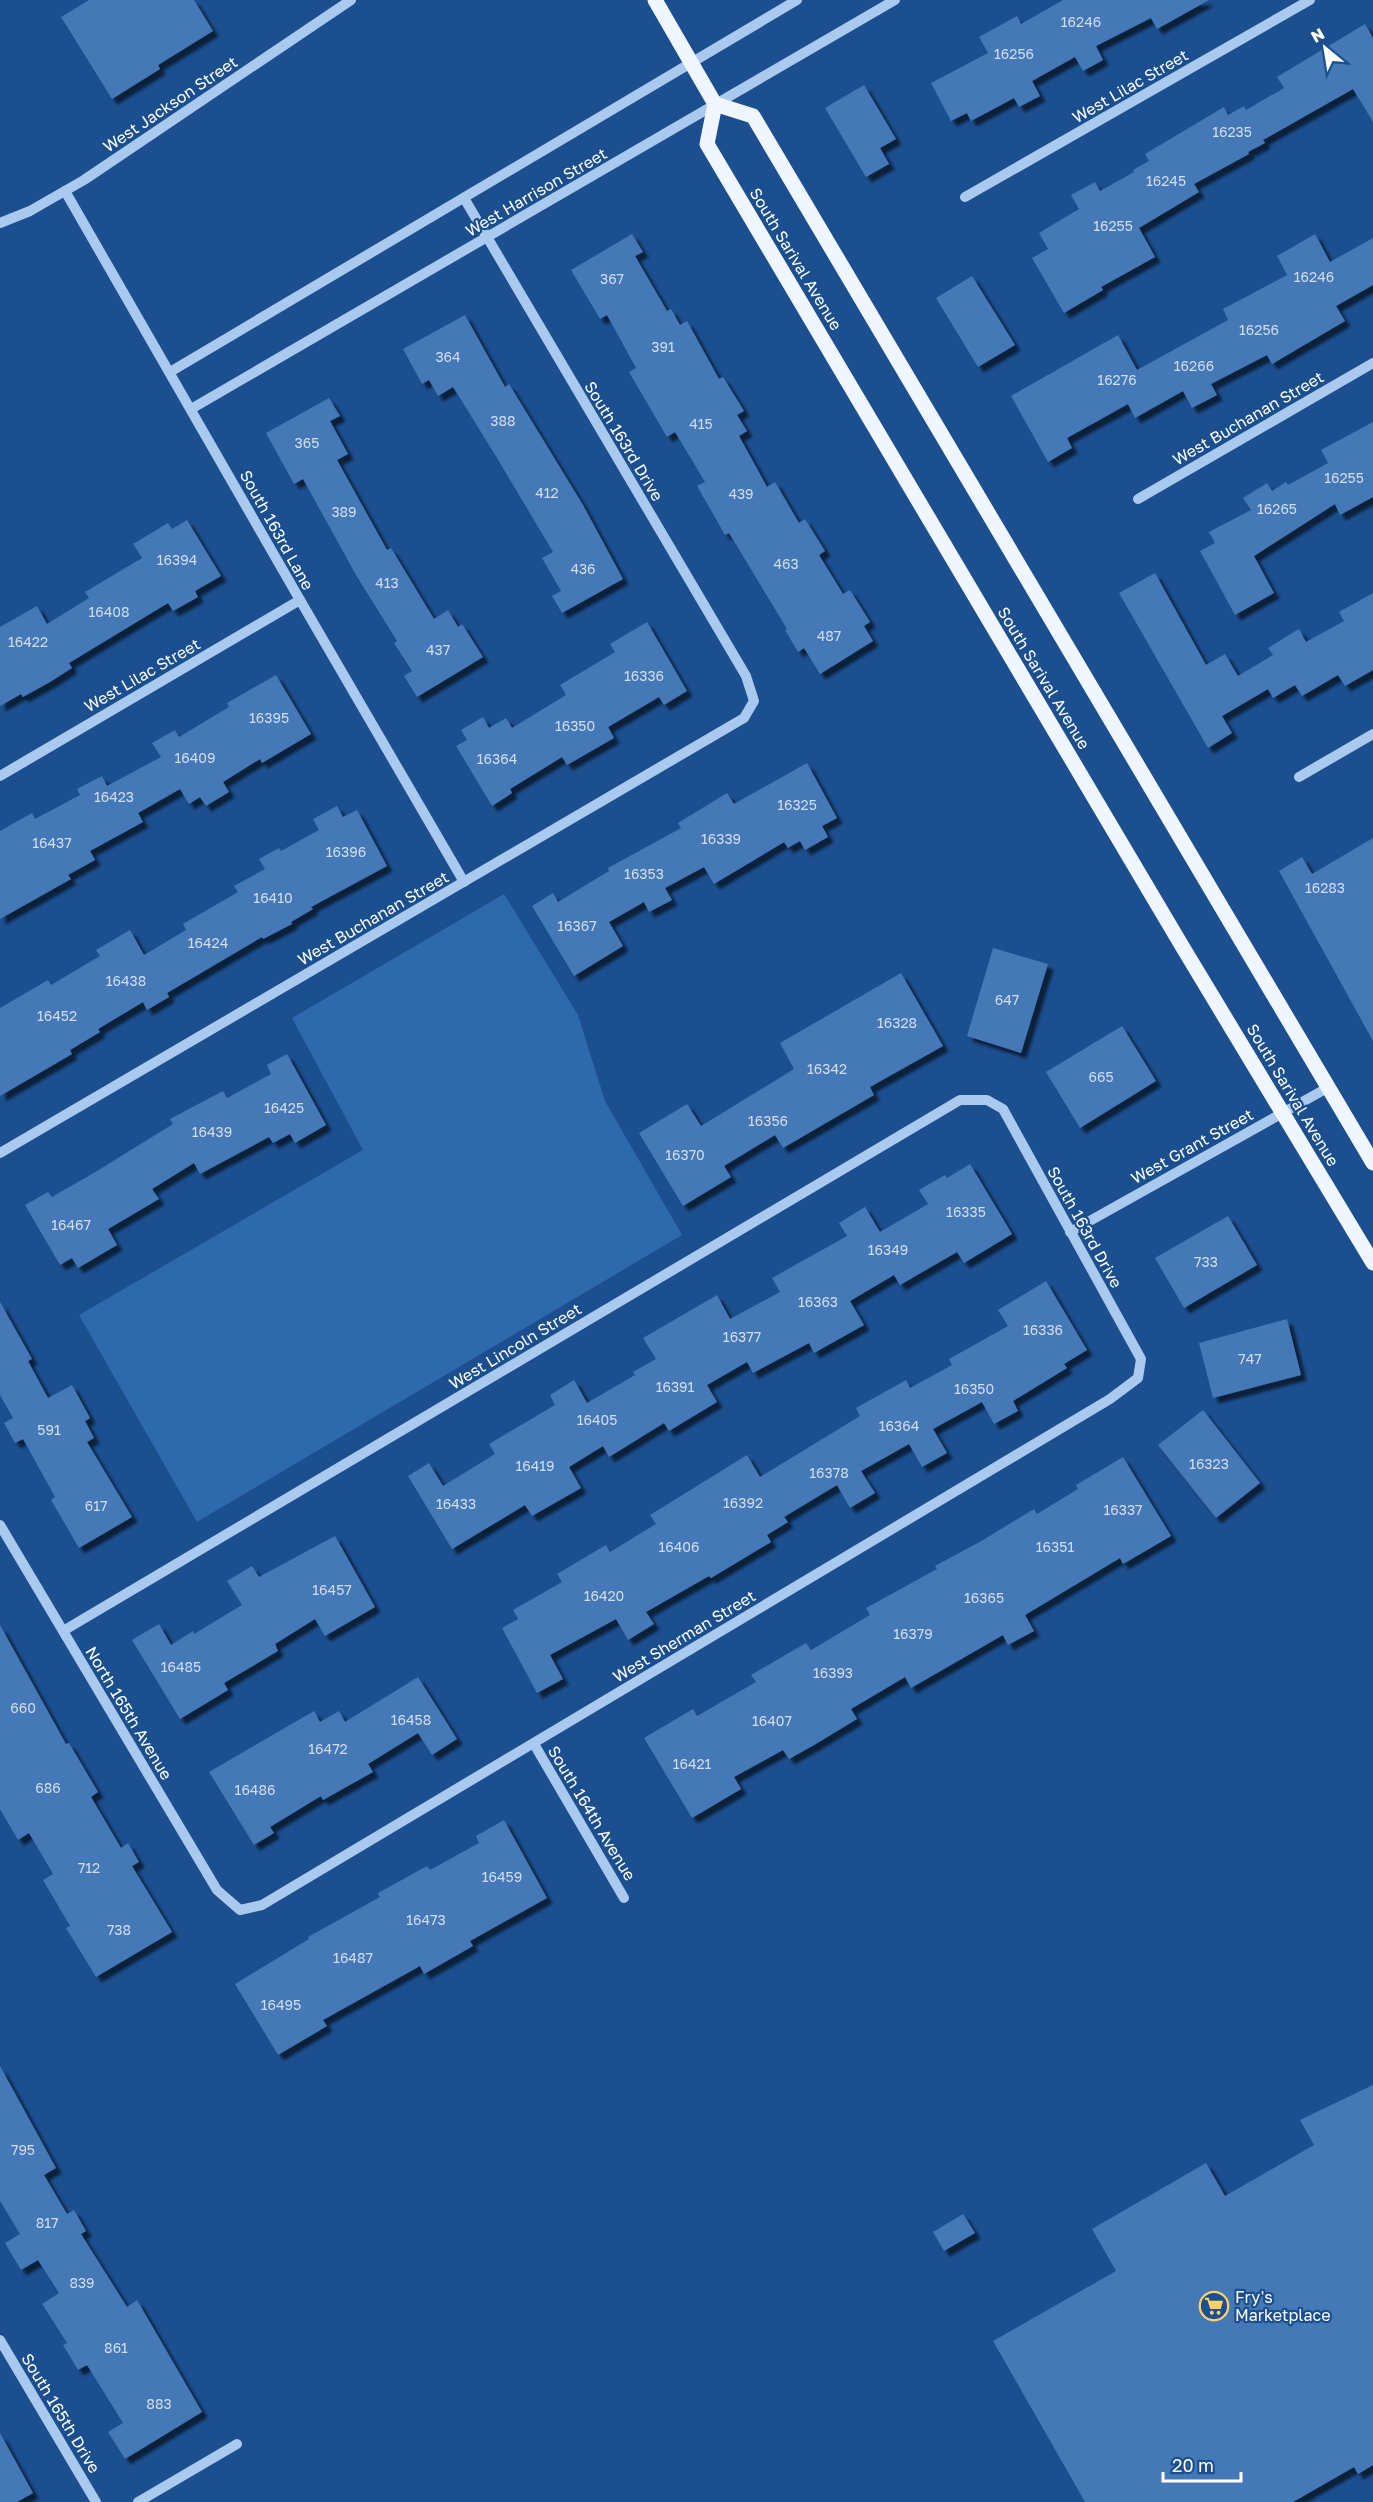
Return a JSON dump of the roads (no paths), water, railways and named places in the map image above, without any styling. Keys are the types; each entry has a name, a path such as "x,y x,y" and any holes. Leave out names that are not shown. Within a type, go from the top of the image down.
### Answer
{"main road":[{"path":"655,0 715,104"},
{"name":"South Sarival Avenue","path":"1373,1163 753,116 715,104 707,144 1176,936 1373,1263"}],"street":[{"name":"West Jackson Street","path":"0,223 30,211 65,191 351,0"},
{"name":"West Harrison Street","path":"170,372 797,0"},
{"name":"West Harrison Street","path":"191,409 895,0"},
{"name":"West Lilac Street","path":"965,197 1310,0"},
{"name":"South 163rd Lane","path":"65,191 464,882"},
{"name":"South 163rd Drive","path":"464,198 746,676 754,701"},
{"name":"West Buchanan Street","path":"1138,499 1373,363"},
{"name":"West Lilac Street","path":"0,776 300,600"},
{"name":"West Buchanan Street","path":"0,1154 744,718 754,701"},
{"path":"1299,777 1373,734"},
{"name":"West Grant Street","path":"1070,1232 1329,1087"},
{"name":"West Lincoln Street","path":"63,1631 960,1100 987,1100"},
{"name":"South 163rd Drive","path":"987,1100 1003,1108 1070,1232 1130,1336 1141,1359 1138,1378"},
{"name":"West Sherman Street","path":"240,1910 262,1905 534,1744 1110,1399 1138,1378"},
{"name":"North 165th Avenue","path":"0,1525 217,1890 240,1910"},
{"name":"South 164th Avenue","path":"534,1744 624,1898"},
{"name":"South 165th Drive","path":"0,2340 96,2502"},
{"path":"138,2502 237,2444"}],"place":[{"name":"Fry's Marketplace","path":"1214,2306"}]}
